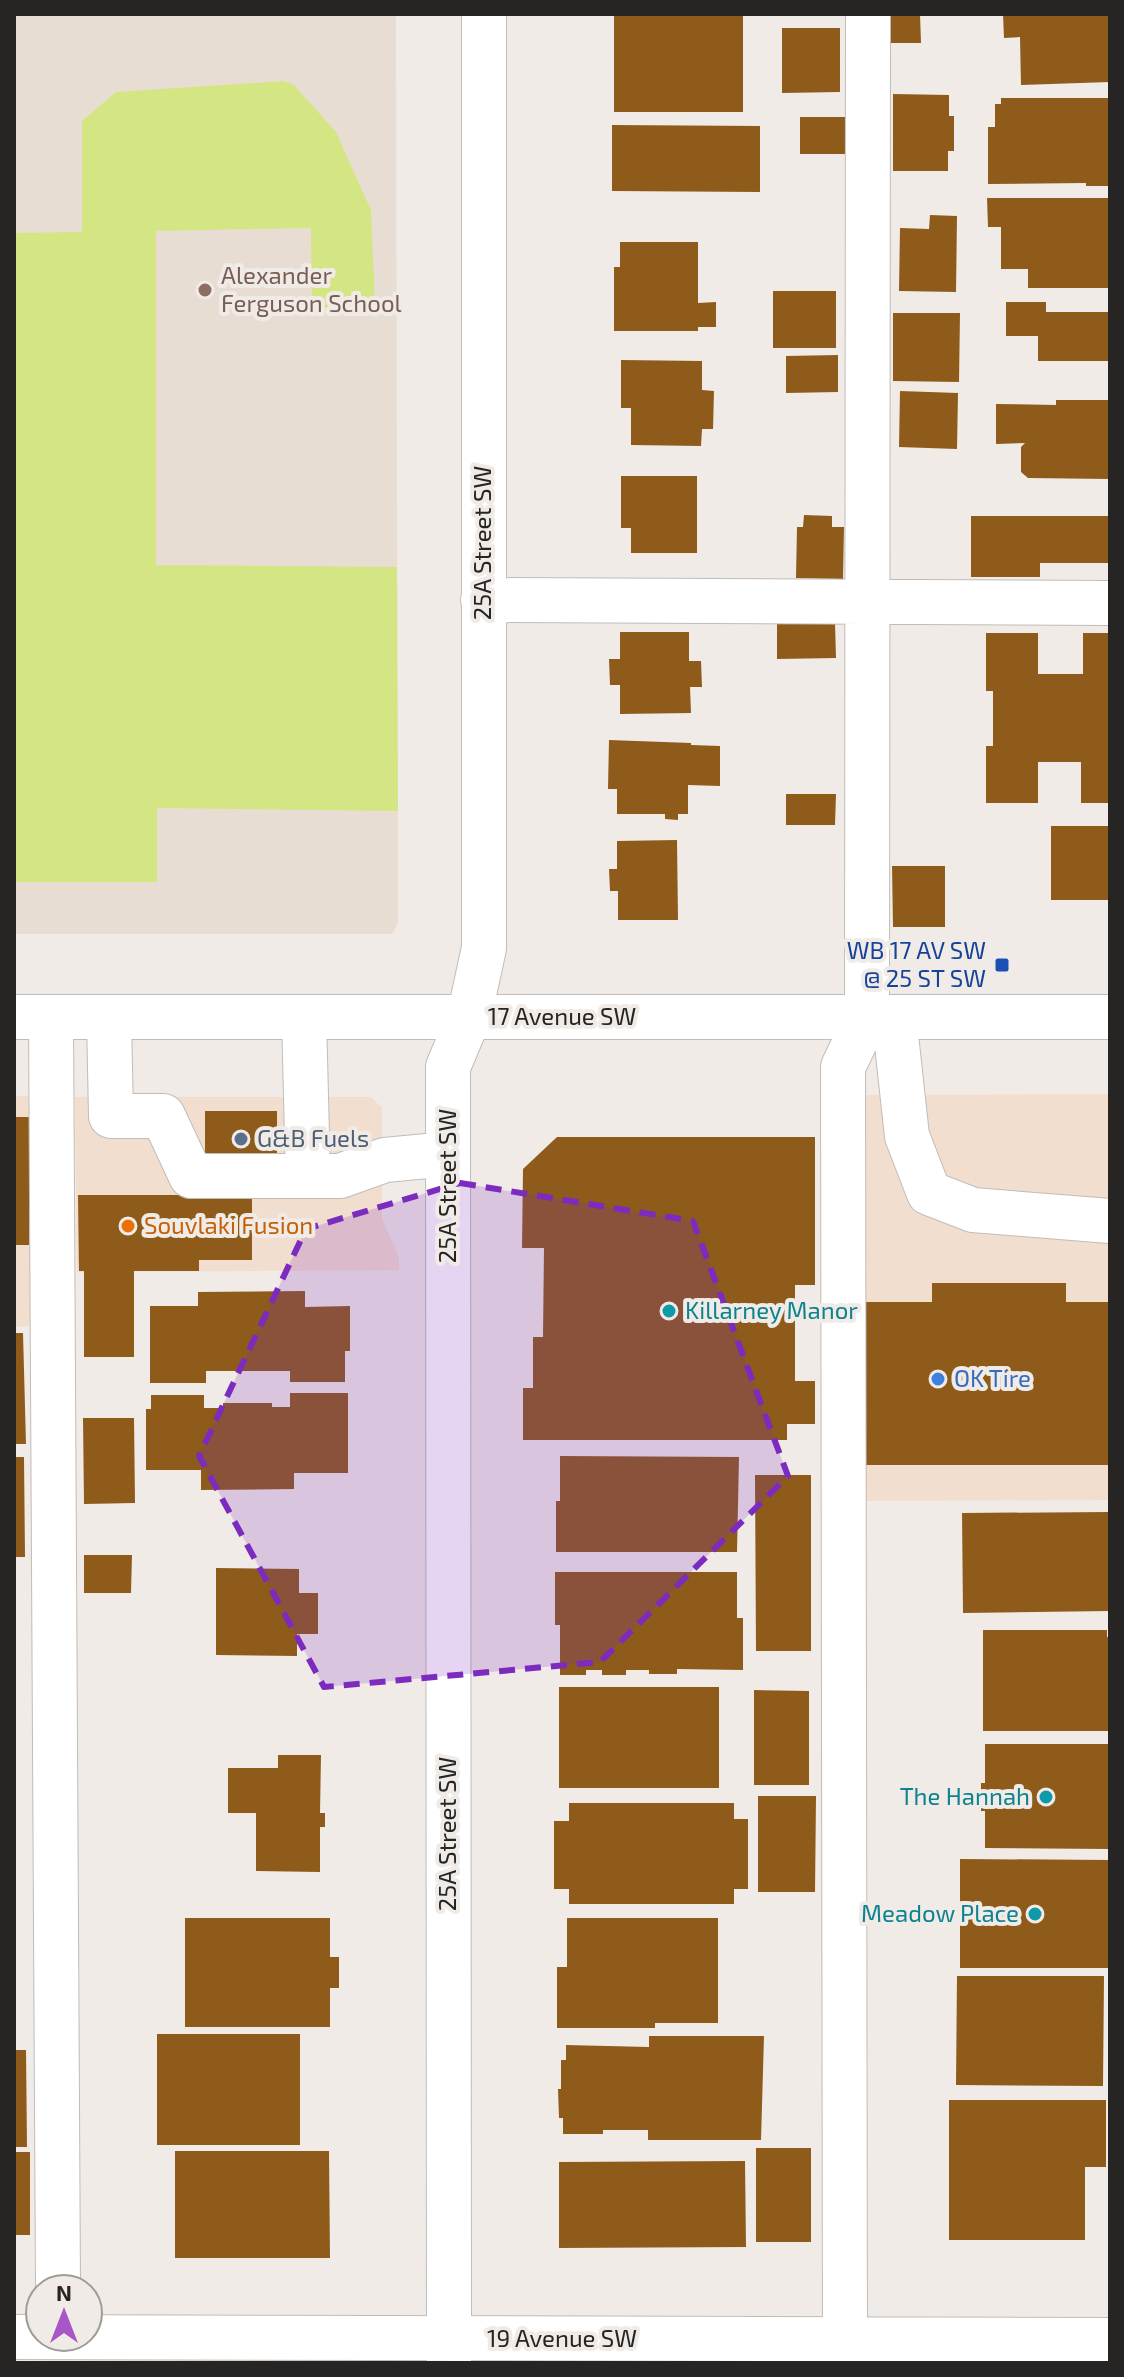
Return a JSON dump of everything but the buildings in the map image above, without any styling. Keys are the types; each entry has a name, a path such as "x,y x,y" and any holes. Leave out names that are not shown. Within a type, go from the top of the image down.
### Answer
{"street":[{"name":"25A Street SW","path":"448,2351 448,1067 469,1017 484,948 484,14"},
{"path":"868,14 866,603 880,1017 907,1136 929,1193 973,1210 1110,1221"},
{"path":"483,600 1110,603"},
{"path":"32,1017 58,2273"},
{"name":"17 Avenue SW","path":"32,1017 1110,1017"},
{"path":"304,1017 308,1176"},
{"path":"845,2351 843,1067 880,1017"},
{"path":"109,1018 111,1116 163,1116 191,1176 340,1176 385,1160 448,1154"},
{"name":"19 Avenue SW","path":"104,2339 448,2351 845,2351 1110,2340"}],"highlighted area":[{"path":"460,1183 693,1221 788,1476 600,1662 324,1687 199,1456 306,1229"}],"shaded area":[{"name":"Alexander Ferguson School","path":"14,14 396,14 398,923 392,934 14,934"},
{"path":"1110,1094 1110,1500 862,1501 865,1095"},
{"path":"14,1096 32,1096 32,1326 14,1327"},
{"path":"75,1097 371,1097 382,1108 382,1219 399,1257 399,1270 77,1272"}],"green space":[{"path":"284,81 294,85 336,132 371,210 375,306 312,308 311,228 156,231 156,565 397,567 398,811 157,808 157,882 14,882 14,233 82,232 82,121 116,92"}],"place":[{"name":"Alexander Ferguson School","path":"205,290"},
{"name":"WB 17 AV SW @ 25 ST SW","path":"1002,965"},
{"name":"G&B Fuels","path":"241,1139"},
{"name":"Souvlaki Fusion","path":"128,1226"},
{"name":"Killarney Manor","path":"669,1311"},
{"name":"OK Tire","path":"938,1379"},
{"name":"The Hannah","path":"1046,1797"},
{"name":"Meadow Place","path":"1035,1914"}]}
